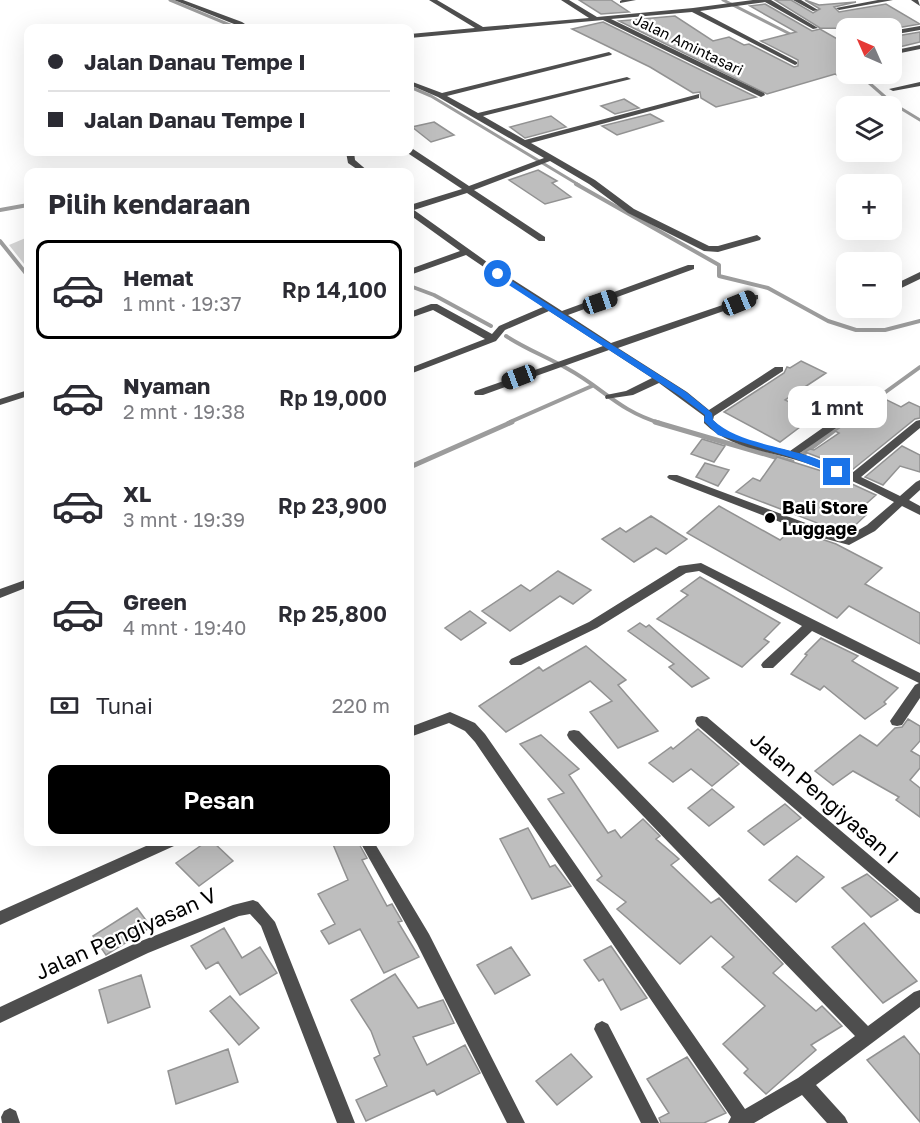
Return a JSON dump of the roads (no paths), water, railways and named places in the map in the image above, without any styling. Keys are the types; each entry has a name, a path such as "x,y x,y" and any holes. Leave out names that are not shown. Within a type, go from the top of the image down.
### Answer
{"street":[{"path":"177,0 238,24"},
{"path":"432,0 481,29"},
{"name":"Jalan Amintasari","path":"564,0 760,95"},
{"path":"622,2 633,0"},
{"path":"712,0 726,5"},
{"path":"414,36 693,10 767,0 815,28"},
{"path":"796,0 815,10"},
{"path":"839,8 890,0"},
{"path":"914,0 920,4"},
{"path":"693,10 795,63"},
{"path":"902,31 920,28"},
{"path":"902,51 920,47"},
{"path":"441,95 609,54"},
{"path":"474,116 627,79"},
{"path":"893,89 920,84"},
{"path":"414,85 441,95 548,159 592,182 631,211 707,249 718,249 758,238"},
{"path":"522,143 696,96"},
{"path":"414,154 542,239"},
{"path":"350,156 351,161 360,168"},
{"path":"414,209 548,159"},
{"path":"414,213 467,252 683,394 709,415"},
{"path":"414,271 467,252"},
{"path":"563,314 691,267"},
{"path":"902,284 920,275"},
{"path":"479,393 568,359 706,316 755,297"},
{"path":"414,314 434,306 492,339"},
{"path":"414,369 492,339 501,328 550,307"},
{"path":"779,369 709,415 708,421 721,433 791,455 852,478 920,511"},
{"path":"610,397 629,393 658,379"},
{"path":"0,402 24,394"},
{"path":"791,455 845,417"},
{"path":"852,478 920,423"},
{"path":"673,477 823,534 849,541 871,528 920,484"},
{"path":"516,662 593,625 671,576 693,567 712,571 811,625 920,679"},
{"path":"0,594 24,585"},
{"path":"768,665 811,625"},
{"path":"897,721 920,688"},
{"path":"414,730 450,717 470,727 480,738 740,1121 804,1084 920,997"},
{"name":"Jalan Pengiyasan I","path":"702,721 920,907"},
{"path":"574,735 867,1037"},
{"path":"0,918 160,846"},
{"path":"369,846 423,939 516,1123"},
{"name":"Jalan Pengiyasan V","path":"0,1015 142,948 238,910 253,907 267,922 346,1123"},
{"path":"602,1029 650,1123"},
{"path":"804,1084 840,1123"}],"waterway":[{"path":"170,0 227,24"},
{"path":"723,0 794,36"},
{"path":"870,84 892,103 920,120"},
{"path":"414,89 431,96 579,185"},
{"path":"576,184 719,265 719,276 768,288 828,321 856,330 885,330 920,321"},
{"path":"0,210 24,206"},
{"path":"0,241 24,271"},
{"path":"414,288 434,295 491,326"},
{"path":"506,336 580,376 622,406 660,423"},
{"path":"869,404 920,367"},
{"path":"508,423 592,386"},
{"path":"414,465 512,422"},
{"path":"655,422 792,462"},
{"path":"803,454 845,422"}],"place":[{"name":"Bali Store Luggage","path":"770,518"}]}
